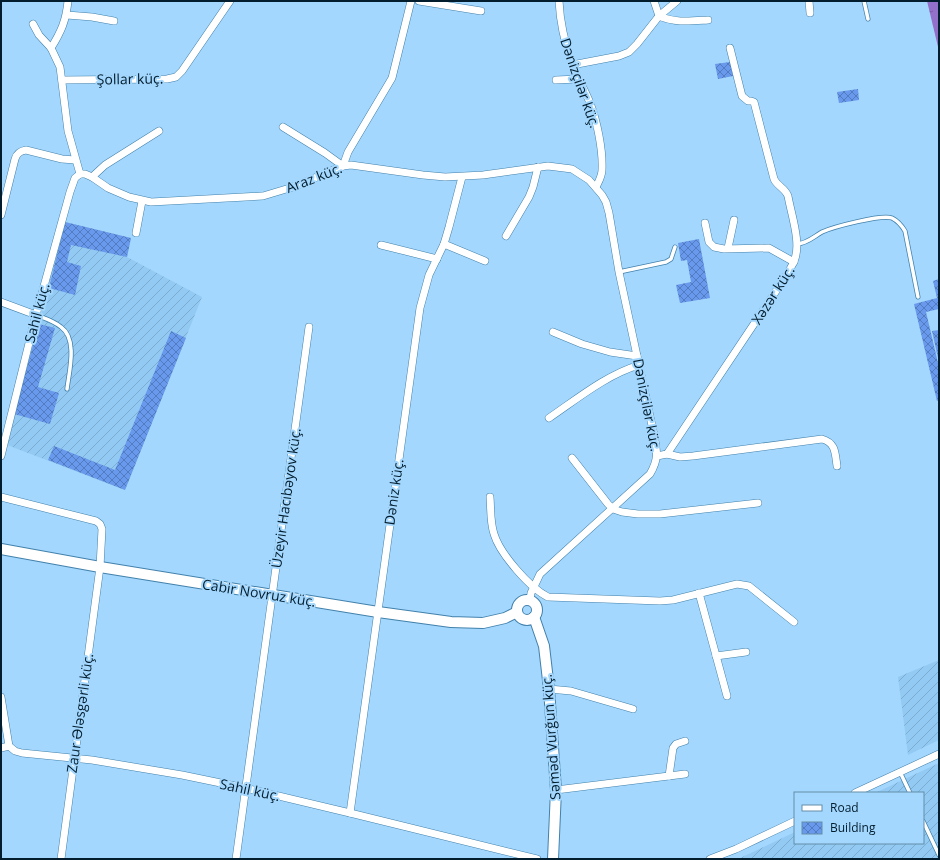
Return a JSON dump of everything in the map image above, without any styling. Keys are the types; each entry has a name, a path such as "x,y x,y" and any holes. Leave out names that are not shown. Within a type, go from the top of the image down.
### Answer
{"main road":[{"name":"Cabir Novruz küç.","path":"1,549 100,568 378,612 451,622 472,623 494,621 516,612"},
{"path":"525,600 530,600 536,608 536,614 534,617 526,620 522,619 516,612 518,604 525,600"},
{"name":"Səməd Vurğun küç.","path":"534,617 544,646 549,689 556,790 553,859"}],"street":[{"path":"51,48 59,36 67,15 68,1"},
{"name":"Şollar küç.","path":"62,80 176,78 188,63 230,1"},
{"path":"283,127 343,166 348,152 392,78 411,1"},
{"path":"419,1 481,11"},
{"name":"Dənizçilər küç.","path":"559,1 560,18 572,65 590,104 600,146 602,170 596,187"},
{"path":"654,1 659,16 667,20 708,20"},
{"path":"572,65 619,56 629,52 659,16 676,1"},
{"path":"809,1 810,13"},
{"path":"67,15 114,21"},
{"path":"33,24 51,48 60,66 68,131 80,174"},
{"name":"Xəzər küç.","path":"667,454 794,262 797,253 797,244 788,196 784,189 778,186 774,179 754,102 748,101 742,96 730,48"},
{"path":"556,80 578,79"},
{"path":"92,177 104,165 159,131"},
{"path":"1,215 15,159 17,154 21,151 26,150 62,159 75,160"},
{"name":"Araz küç.","path":"80,174 85,174 92,177 119,193 142,201 150,202 263,196 293,187 343,166 360,166 423,175 462,177 548,166 572,169 580,173 596,187"},
{"path":"506,236 529,197 538,167"},
{"name":"Sahil küç.","path":"1,456 36,315 70,192 75,178 80,174"},
{"name":"Dәniz küç.","path":"350,812 420,308 426,285 444,244 462,177"},
{"name":"Dәnizçilәr küç.","path":"530,600 533,587 540,574 650,474 655,466 657,456 619,272 609,213 606,202 596,187"},
{"path":"136,233 142,201"},
{"path":"728,248 734,220"},
{"path":"705,223 709,242 714,247 768,248 794,262"},
{"path":"381,244 437,259"},
{"path":"444,244 485,261"},
{"path":"1,302 36,315"},
{"name":"Üzeyir Hacıbəyov küç.","path":"236,859 309,327"},
{"path":"553,332 589,346 610,352 637,356"},
{"path":"549,418 584,394 629,368 639,365"},
{"path":"657,456 667,454 693,456 822,439 829,440 834,447 837,466"},
{"path":"572,458 613,509 622,512 660,514 758,503"},
{"name":"Zaur Ələsgərli küç.","path":"1,497 96,521 100,524 102,529 100,568 61,859"},
{"path":"490,497 491,526 498,546 533,587 548,596 563,598 660,601 673,600 699,592 742,584 749,586 794,622"},
{"path":"699,592 727,696"},
{"path":"716,656 746,652"},
{"path":"549,689 571,691 634,709"},
{"path":"1,697 9,746 1,748"},
{"path":"669,776 673,748 676,744 685,741"},
{"name":"Sahil küç.","path":"9,746 15,751 22,753 74,758 174,774 245,788 350,812 514,857 537,859"},
{"path":"857,792 939,754"},
{"path":"556,790 685,774"},
{"path":"712,859 794,821"}],"lane":[{"path":"864,1 868,19"},
{"path":"797,244 804,243 822,232 837,227 882,216 892,218 900,223 905,231 918,297"},
{"path":"619,272 666,262 671,259 675,247"},
{"path":"36,315 62,328 70,339 72,346 67,389"},
{"path":"900,772 910,792"},
{"path":"924,823 939,855"}],"shaded area":[{"path":"65,222 131,238 127,257 202,297 125,490 7,445"},
{"path":"939,660 939,740 908,755 898,677"},
{"path":"939,763 939,859 738,859 794,832 794,844 924,844 924,792 877,792"}],"water":[{"path":"927,1 939,1 939,51"}],"building":[{"path":"730,62 733,76 718,79 715,64"},
{"path":"858,89 859,100 839,103 837,92"},
{"path":"65,222 131,238 127,257 71,245 67,262 81,266 75,295 49,288"},
{"path":"699,239 710,298 680,303 676,285 691,282 687,260 681,261 678,243"},
{"path":"939,279 939,309 926,312 939,367 939,400 937,401 914,304 937,298 933,281"},
{"path":"39,324 55,328 38,387 59,393 50,424 14,414"},
{"path":"939,330 939,358 938,358 932,331"},
{"path":"171,331 186,338 125,490 48,460 54,446 115,470"}]}
